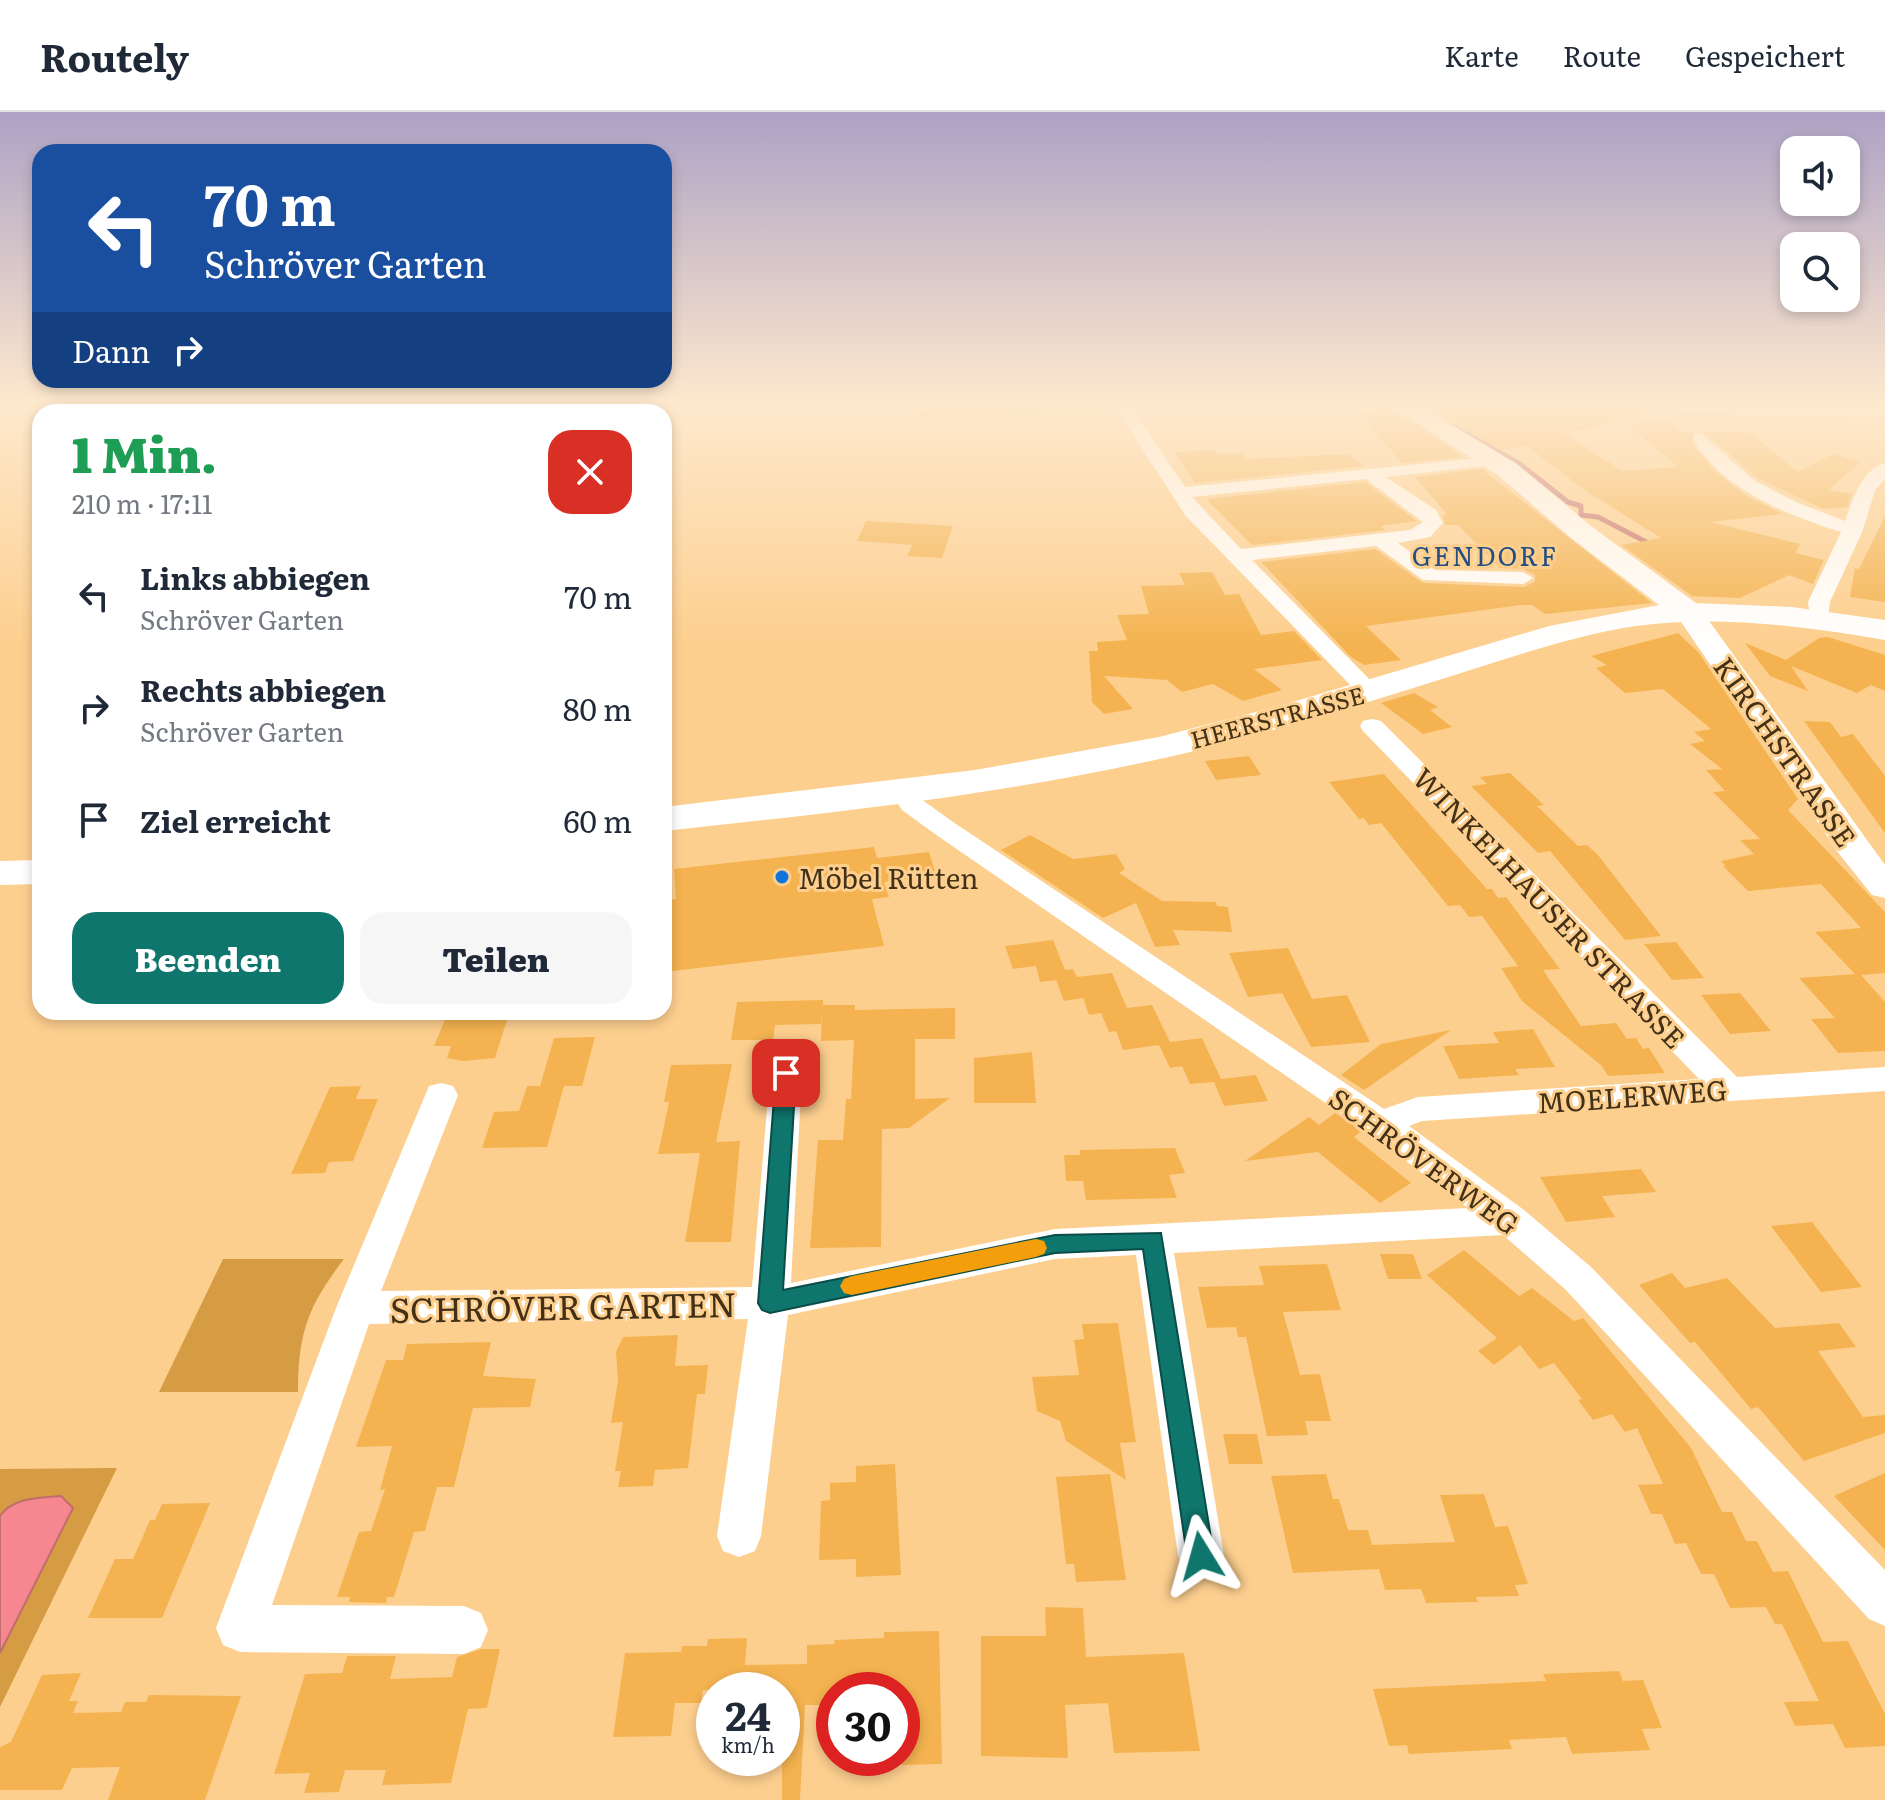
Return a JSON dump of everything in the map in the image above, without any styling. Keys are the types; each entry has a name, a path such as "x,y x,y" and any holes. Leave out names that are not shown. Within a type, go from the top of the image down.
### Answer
{"main road":[{"path":"1527,486 1689,613"},
{"name":"HEERSTRASSE","path":"672,818 902,790 1159,748 1369,691 1571,631 1636,617 1689,613 1819,619 1885,630"},
{"path":"0,873 32,872"}],"street":[{"path":"1174,486 1236,556 1369,691"},
{"path":"1179,493 1248,486"},
{"path":"1236,556 1423,533 1433,523 1429,514 1388,486"},
{"path":"1752,486 1790,510 1853,530"},
{"path":"1819,619 1819,602 1853,530 1876,491"},
{"path":"1381,540 1430,576 1523,578"},
{"name":"KIRCHSTRASSE","path":"1689,613 1852,848 1885,887"},
{"name":"WINKELHAUSER STRASSE","path":"1372,726 1728,1088"},
{"name":"SCHRÖVERWEG","path":"902,790 911,804 944,828 1381,1124 1511,1220 1578,1278 1885,1603"},
{"name":"SCHRÖVER GARTEN","path":"739,1536 770,1303 786,1073"},
{"name":"MOELERWEG","path":"1381,1124 1418,1109 1885,1079"},
{"name":"SCHRÖVER GARTEN","path":"441,1095 355,1308 240,1628 464,1630"},
{"name":"SCHRÖVER GARTEN","path":"355,1308 770,1303 1055,1244 1511,1220"},
{"path":"1153,1240 1201,1556"}],"shaded area":[{"path":"223,1259 344,1259 322,1291 308,1321 300,1353 298,1392 159,1392"},
{"path":"117,1468 0,1707 0,1469"},
{"path":"61,1496 73,1508 0,1653 0,1516 19,1502"}],"building":[{"path":"1330,486 1370,486 1417,521 1380,526 1385,530 1252,545 1206,499"},
{"path":"1423,486 1503,486 1652,603 1545,614 1532,605 1521,605 1366,626 1401,660 1364,665 1351,657 1261,562 1375,549 1423,583 1525,587 1535,581 1535,575 1523,569 1500,568 1458,525 1445,525 1443,516 1446,513"},
{"path":"1579,486 1733,486 1783,514 1710,522 1800,544 1796,553 1824,560 1813,584 1789,575 1740,598 1692,596 1621,545 1661,538"},
{"path":"1774,486 1833,486 1828,490 1852,494 1847,507 1823,509"},
{"path":"1885,516 1885,602 1850,597 1855,568 1859,569"},
{"path":"866,521 953,526 942,558 907,556 912,545 857,541"},
{"path":"1212,572 1225,595 1239,594 1261,635 1294,631 1322,660 1254,669 1282,690 1243,701 1213,684 1182,692 1167,680 1104,676 1133,709 1104,714 1092,702 1089,651 1098,651 1097,642 1127,640 1117,615 1149,614 1141,586 1185,585 1179,573"},
{"path":"1678,633 1698,652 1798,799 1788,810 1885,912 1885,973 1861,975 1885,1002 1885,1051 1838,1053 1811,1019 1835,1018 1799,978 1855,974 1815,932 1861,928 1821,884 1748,891 1723,866 1726,866 1721,861 1754,854 1740,840 1760,839 1713,792 1725,791 1706,770 1722,769 1690,744 1705,741 1694,732 1711,729 1663,689 1625,693 1596,668 1607,665 1591,656"},
{"path":"1828,637 1885,655 1885,691 1871,685 1857,693 1791,666 1808,691 1770,676 1745,643 1786,660 1819,638"},
{"path":"1414,693 1438,707 1430,710 1452,727 1423,734 1381,703"},
{"path":"1804,721 1830,722 1841,737 1853,734 1885,776 1885,833"},
{"path":"1249,756 1261,775 1216,780 1205,761"},
{"path":"1510,773 1544,805 1537,806 1578,846 1587,845 1598,855 1661,936 1625,940 1550,851 1538,853 1471,786 1487,784 1480,777"},
{"path":"1384,774 1487,889 1492,889 1498,898 1506,897 1560,969 1543,970 1581,1026 1616,1023 1627,1039 1636,1038 1643,1049 1649,1048 1665,1073 1608,1076 1602,1066 1522,1001 1501,968 1518,966 1482,916 1469,917 1460,905 1448,906 1381,823 1369,825 1364,818 1359,819 1329,782"},
{"path":"1030,835 1073,859 1116,854 1125,869 1119,873 1162,901 1216,902 1217,906 1228,907 1232,932 1173,930 1180,945 1155,947 1136,903 1103,918 1001,850"},
{"path":"874,847 877,858 929,852 936,875 884,882 889,897 872,899 884,946 672,971 672,899 676,899 674,869"},
{"path":"1053,940 1065,970 1073,969 1077,977 1112,973 1127,1008 1152,1005 1170,1042 1202,1038 1221,1079 1256,1075 1268,1101 1224,1106 1214,1082 1190,1084 1182,1066 1170,1068 1159,1045 1123,1050 1116,1031 1109,1032 1101,1013 1089,1015 1083,998 1064,1001 1056,980 1040,982 1036,966 1013,969 1005,946"},
{"path":"1676,942 1704,978 1672,980 1644,944"},
{"path":"1288,948 1312,999 1347,995 1370,1042 1311,1047 1282,993 1248,997 1229,953"},
{"path":"1740,993 1771,1031 1730,1034 1701,995"},
{"path":"823,1000 823,1005 855,1005 855,1010 955,1008 955,1039 915,1039 915,1099 950,1098 909,1128 882,1129 881,1247 810,1248 818,1140 843,1140 846,1099 851,1099 854,1040 821,1041 822,1012 821,1024 775,1025 773,1040 731,1040 737,1002"},
{"path":"445,1020 507,1020 495,1058 463,1061 447,1058 451,1046 434,1046"},
{"path":"1533,1029 1555,1067 1515,1069 1519,1075 1459,1079 1443,1046 1499,1043 1493,1032"},
{"path":"1451,1030 1364,1090 1341,1075 1381,1044"},
{"path":"595,1037 582,1086 564,1086 547,1147 482,1148 494,1112 519,1111 527,1086 540,1086 554,1038"},
{"path":"1032,1052 1036,1103 974,1103 974,1058"},
{"path":"732,1064 716,1142 740,1141 731,1242 685,1242 700,1153 658,1154 669,1102 664,1102 671,1065"},
{"path":"361,1086 356,1099 378,1099 353,1161 329,1162 325,1173 291,1174 330,1087"},
{"path":"1335,1113 1361,1131 1354,1137 1411,1183 1380,1203 1318,1152 1245,1161 1309,1117 1319,1125"},
{"path":"1175,1148 1185,1173 1169,1175 1177,1198 1086,1200 1083,1181 1066,1181 1064,1155 1080,1155 1080,1150"},
{"path":"1641,1169 1656,1192 1602,1196 1615,1217 1566,1222 1540,1177"},
{"path":"1812,1222 1862,1287 1821,1292 1771,1226"},
{"path":"1464,1250 1519,1296 1532,1288 1574,1321 1583,1318 1691,1448 1722,1512 1732,1512 1746,1541 1757,1541 1773,1572 1788,1571 1823,1642 1848,1641 1885,1714 1885,1746 1845,1748 1833,1724 1795,1726 1784,1702 1819,1701 1782,1624 1775,1624 1766,1607 1730,1608 1714,1574 1701,1574 1686,1543 1675,1544 1662,1514 1651,1514 1638,1485 1663,1484 1637,1428 1625,1432 1612,1414 1593,1420 1578,1400 1582,1399 1554,1363 1539,1369 1520,1345 1494,1365 1478,1351 1497,1338 1427,1275"},
{"path":"1380,1254 1413,1254 1422,1279 1388,1279"},
{"path":"1327,1264 1341,1310 1283,1312 1300,1375 1320,1374 1331,1421 1305,1421 1308,1435 1267,1436 1246,1337 1238,1337 1236,1327 1207,1328 1198,1287 1264,1285 1259,1266"},
{"path":"1672,1273 1685,1288 1727,1278 1775,1328 1839,1323 1856,1347 1818,1351 1863,1417 1885,1415 1885,1433 1804,1461 1758,1407 1751,1409 1695,1342 1690,1343 1639,1285"},
{"path":"1118,1323 1136,1442 1120,1443 1126,1480 1066,1441 1060,1421 1037,1411 1032,1377 1079,1375 1074,1340 1084,1339 1082,1324"},
{"path":"678,1335 675,1366 708,1365 705,1394 697,1394 688,1468 655,1470 653,1486 618,1487 621,1471 615,1471 623,1422 611,1423 618,1380 616,1352 623,1337"},
{"path":"491,1342 483,1376 536,1379 530,1407 473,1408 454,1487 437,1487 425,1531 414,1532 394,1597 387,1597 386,1603 349,1602 350,1597 337,1597 359,1532 371,1531 385,1489 380,1490 392,1446 356,1447 386,1360 403,1360 407,1344"},
{"path":"1223,1434 1257,1434 1263,1464 1229,1464"},
{"path":"895,1464 901,1575 856,1577 856,1559 819,1560 821,1501 830,1500 830,1483 856,1482 856,1466"},
{"path":"1885,1473 1885,1550 1834,1496"},
{"path":"1110,1474 1126,1580 1076,1582 1074,1564 1066,1564 1056,1477"},
{"path":"1326,1474 1333,1499 1339,1499 1348,1530 1368,1530 1372,1545 1455,1542 1440,1495 1484,1494 1495,1527 1508,1526 1528,1584 1515,1585 1519,1596 1476,1597 1478,1602 1426,1603 1421,1589 1385,1590 1379,1569 1293,1573 1271,1476"},
{"path":"210,1503 162,1618 88,1618 115,1559 133,1559 150,1520 155,1520 162,1504"},
{"path":"1045,1607 1083,1608 1086,1657 1184,1653 1200,1751 1114,1753 1108,1703 1065,1705 1068,1758 981,1756 981,1636 1046,1636"},
{"path":"939,1631 942,1764 920,1765 920,1672 816,1672 816,1705 805,1705 800,1800 782,1800 782,1776 800,1776 800,1672 696,1672 696,1703 675,1703 671,1736 613,1737 625,1653 681,1652 682,1646 707,1646 708,1639 747,1638 745,1665 807,1664 807,1645 835,1644 834,1640 884,1638 884,1632"},
{"path":"482,1649 500,1649 487,1708 468,1709 451,1783 382,1785 386,1770 345,1770 339,1792 304,1793 310,1773 274,1774 305,1674 342,1673 347,1656 396,1656 390,1679 452,1677 457,1657"},
{"path":"1619,1671 1623,1681 1643,1680 1662,1728 1642,1729 1650,1750 1572,1754 1566,1737 1509,1740 1512,1749 1409,1754 1407,1745 1389,1746 1373,1689 1546,1681 1543,1674"},
{"path":"81,1673 69,1701 78,1701 73,1713 121,1712 125,1702 146,1702 149,1695 241,1696 205,1800 108,1800 120,1767 72,1768 62,1790 0,1790 0,1747 11,1742 42,1675"}],"waterway":[{"path":"1548,486 1568,502 1581,506 1581,515 1598,517 1652,545"}],"slow traffic":[{"path":"852,1286 1036,1248"}],"place":[{"name":"Möbel Rütten","path":"782,877"}],"district":[{"name":"GENDORF","path":"1485,554"}],"route":[{"path":"786,1073 770,1303 1055,1244 1153,1240 1201,1556"}]}
